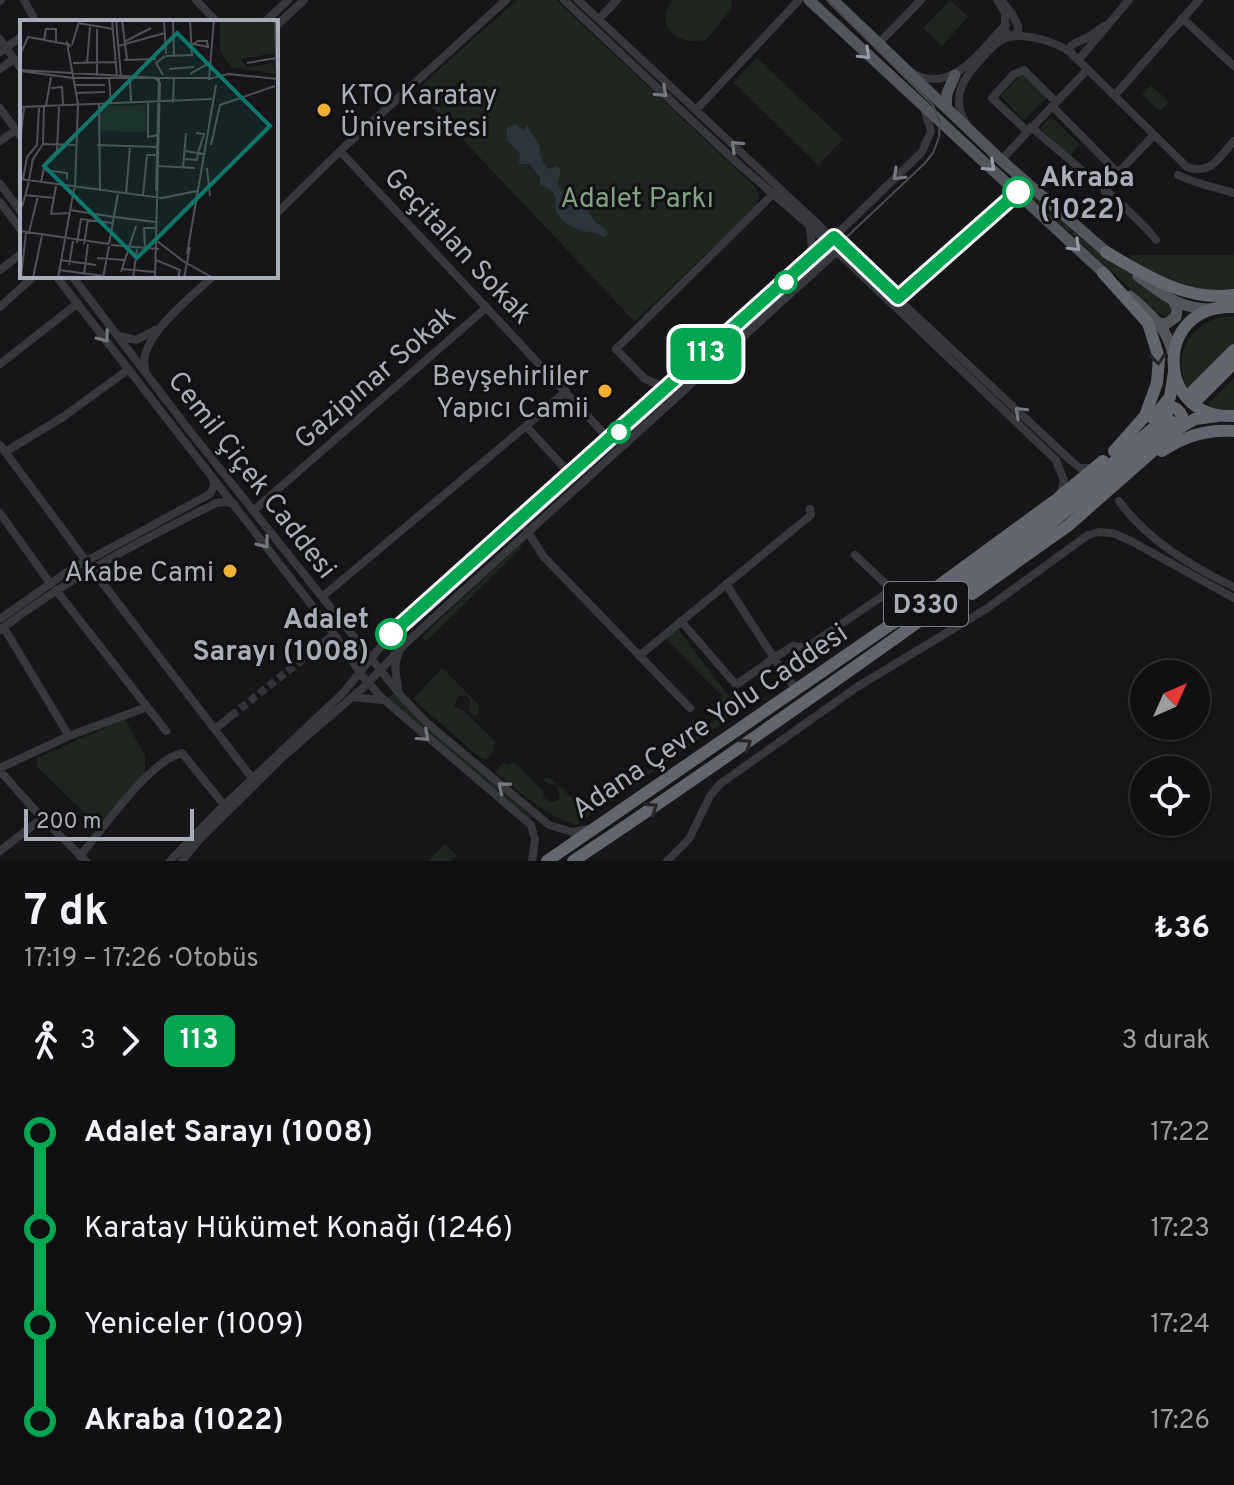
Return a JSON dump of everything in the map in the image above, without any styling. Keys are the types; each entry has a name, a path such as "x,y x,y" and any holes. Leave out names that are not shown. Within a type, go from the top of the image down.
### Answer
{"highway":[{"path":"1106,252 1171,287 1201,294 1234,295"},
{"path":"890,625 1057,499 1114,451 1145,416 1157,383 1159,358 1148,323 1103,273"},
{"path":"1109,492 1170,419 1173,354 1186,326 1212,309 1234,307"},
{"path":"1234,350 1194,396 1234,363"},
{"path":"1174,372 1179,387 1189,401 1218,416"},
{"path":"1114,451 1170,419 1234,416"},
{"name":"Adana Çevre Yolu Caddesi","path":"547,861 890,625 948,590 1041,523 1170,419"},
{"name":"Adana Çevre Yolu Caddesi","path":"573,861 893,640 1062,517 1170,419"},
{"path":"893,640 944,613 1047,541 1155,456 1182,439 1207,432 1234,431"}],"main road":[{"path":"809,0 1160,323 1170,339 1173,354"},
{"path":"833,0 1001,160 1106,252 1174,302 1192,309 1212,309"},
{"path":"955,75 945,106 951,127 961,140"},
{"path":"1160,323 1166,324 1176,317 1174,302"}],"street":[{"path":"24,0 35,20"},
{"path":"278,24 304,0"},
{"path":"278,212 340,151 506,0"},
{"path":"564,0 809,225 831,240"},
{"path":"578,0 819,223 831,240 1056,460 1063,473 1063,490 1057,499"},
{"path":"599,19 617,0"},
{"path":"696,110 799,0"},
{"path":"878,44 921,0"},
{"path":"999,0 1004,9 1006,33 1074,48 1084,44 1101,82"},
{"path":"974,133 960,111 959,89 966,76 997,43 1018,32 1018,26 999,0"},
{"path":"907,70 930,80 955,75 1012,22 1033,34 1074,48 1080,58 1129,0"},
{"path":"1115,95 1199,0"},
{"path":"199,1 215,20"},
{"path":"266,20 280,2"},
{"path":"1074,48 1119,12"},
{"path":"1182,18 1234,66"},
{"path":"3,50 20,37"},
{"path":"0,39 3,50 20,67"},
{"path":"1074,48 1087,70 1187,167 1198,171 1210,167 1234,141"},
{"path":"0,69 14,59"},
{"path":"1118,173 1024,70 1014,74 992,98 1105,192 1156,240"},
{"path":"1001,160 1087,70"},
{"path":"0,108 19,134 0,141"},
{"path":"170,861 354,681 358,669 388,638 805,265 922,152 931,131 925,110"},
{"path":"1105,192 1118,173 1153,136"},
{"name":"Geçitalan Sokak","path":"340,151 610,440"},
{"path":"1178,175 1194,184 1212,185 1234,193"},
{"path":"0,184 20,209"},
{"path":"894,301 1018,192"},
{"path":"679,378 662,386 654,385 616,349 774,193"},
{"path":"1,206 20,229"},
{"path":"819,223 830,227 851,221"},
{"path":"805,265 812,248 809,225"},
{"path":"182,861 199,840 284,756 368,683 399,649 840,249"},
{"path":"0,270 20,255"},
{"path":"0,307 32,278"},
{"name":"Cemil Çiçek Caddesi","path":"58,278 334,634 368,683 385,701 531,825"},
{"name":"Cemil Çiçek Caddesi","path":"74,278 253,511 358,641 373,655 380,670 427,723 553,827 566,831 594,827"},
{"path":"147,375 143,361 146,349 162,325 211,278"},
{"path":"894,301 1074,463 1087,469 1102,462"},
{"path":"0,364 78,303"},
{"name":"Gazipınar Sokak","path":"253,511 487,307"},
{"path":"111,328 124,338 136,340 162,325"},
{"path":"129,369 63,417 3,448 252,778"},
{"path":"322,597 566,391"},
{"path":"526,426 571,475"},
{"path":"1063,473 1069,476 1075,472 1074,463"},
{"path":"210,494 214,486 213,478"},
{"path":"69,736 1,626 53,586 210,494 218,494 219,502"},
{"path":"1119,501 1187,563 1234,587"},
{"path":"88,564 219,502 234,504"},
{"path":"639,656 811,515 810,509"},
{"path":"0,513 166,731"},
{"path":"527,531 544,557 690,708"},
{"path":"667,861 689,839 710,796 720,784 857,687 986,609 1079,539 1099,532 1113,533 1234,598"},
{"path":"681,621 736,685 793,646 813,643 890,591 855,555"},
{"path":"726,584 796,690"},
{"path":"318,647 334,634"},
{"path":"388,638 399,646 407,642"},
{"path":"345,650 355,652 358,641 372,645 388,638"},
{"path":"399,649 394,676 399,693"},
{"path":"352,697 372,697 385,701"},
{"path":"147,707 69,736 0,770 83,858 147,776 174,755 182,753 224,805"},
{"path":"215,729 231,716"},
{"path":"532,861 535,840 531,825 538,823 538,817"},
{"path":"0,851 42,818"}],"green space":[{"name":"Adalet Parkı","path":"517,0 556,0 754,186 759,195 756,206 635,322 416,90"},
{"path":"672,0 731,0 732,8 706,40 687,40 678,37 667,26 667,10"},
{"path":"950,0 968,17 942,46 923,28"},
{"path":"757,58 843,139 818,165 733,82"},
{"path":"1023,73 1047,98 1024,120 1001,96"},
{"path":"1151,85 1169,102 1160,111 1142,95"},
{"path":"1051,117 1080,145 1069,156 1040,128"},
{"path":"1030,192 1086,241 1175,310 1168,318 1156,312 1028,195"},
{"path":"1234,248 1234,290 1208,290 1178,284 1150,273 1130,257 1233,255"},
{"path":"1234,316 1234,344 1188,389 1181,363 1189,339 1208,322"},
{"path":"1234,378 1234,413 1205,407"},
{"path":"520,545 522,547 427,641 421,637"},
{"path":"678,629 740,711 576,825 544,810 495,772 503,763 514,762 543,791 544,798 551,802 558,800 560,795 556,785 548,784 542,778 550,778 582,807 602,792 615,791 624,784 628,786 721,716 718,700 722,696 666,639"},
{"path":"442,668 478,704 479,712 475,717 469,711 470,700 467,696 458,696 454,706 465,712 495,741 493,752 486,760 413,699"},
{"path":"394,693 416,718 532,817 529,820 387,699"},
{"path":"125,719 145,756 145,774 98,826 37,767 37,758"},
{"path":"445,844 457,856 451,861 428,861"}],"shaded area":[{"path":"516,124 523,130 528,125 545,164 549,169 558,166 561,172 557,183 563,193 582,196 593,219 608,232 605,237 589,231 586,233 560,218 553,192 540,184 540,177 529,164 519,164 520,153 507,140 507,128"}],"tunnel":[{"path":"231,716 318,647"}],"tram line":[{"path":"404,634 834,249 933,153 940,122 933,105 827,0"}],"bus line":[{"name":"113","path":"391,634 834,237 898,298 1018,192"}],"place":[{"name":"KTO Karatay Üniversitesi","path":"324,110"},
{"name":"Akraba (1022)","path":"1018,192"},
{"name":"Beyşehirliler Yapıcı Camii","path":"605,391"},
{"name":"Akabe Cami","path":"230,571"},
{"name":"Adalet Sarayı (1008)","path":"391,634"}]}
